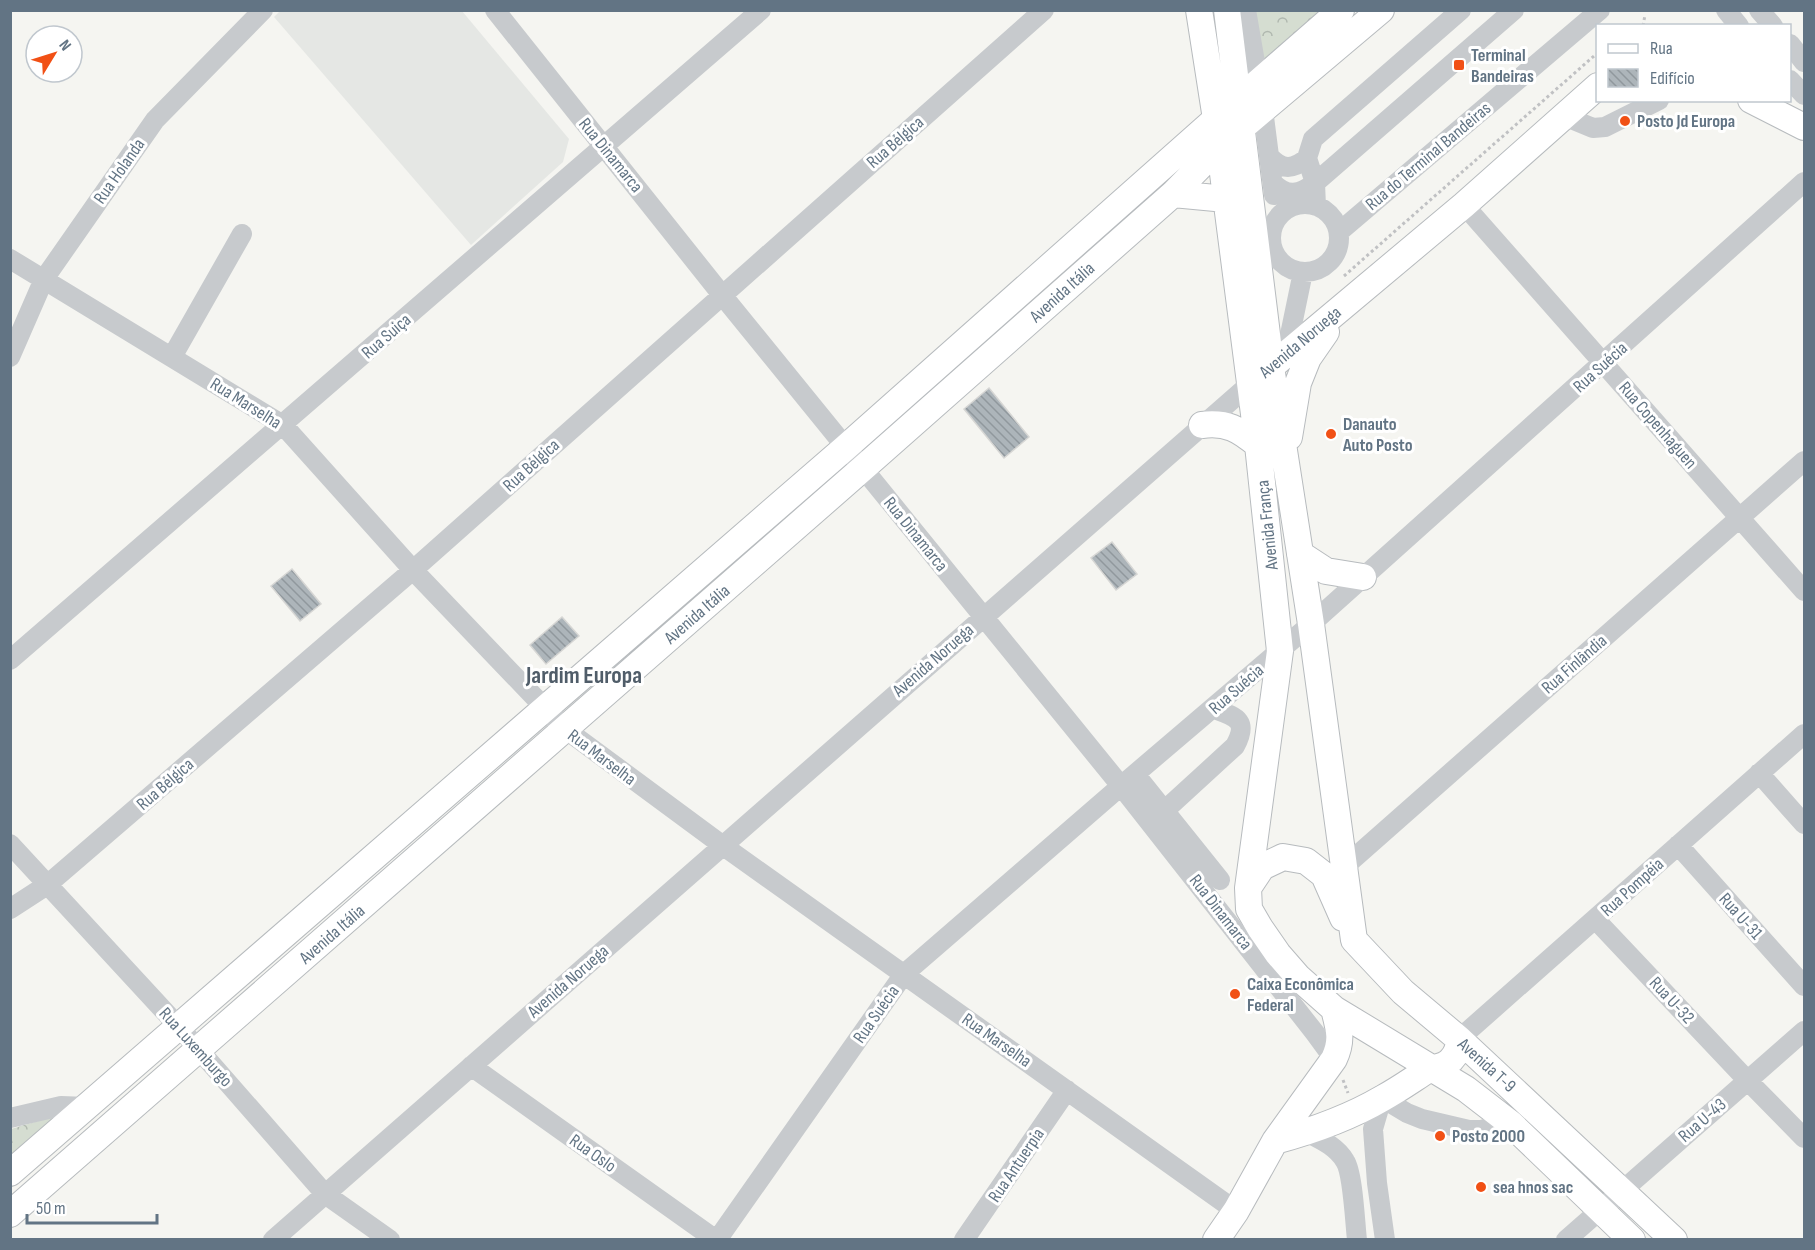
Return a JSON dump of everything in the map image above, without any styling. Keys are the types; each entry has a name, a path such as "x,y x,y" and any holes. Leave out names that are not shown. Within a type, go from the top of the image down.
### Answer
{"main road":[{"name":"Avenida França","path":"1199,10 1220,147 1258,445 1280,651 1248,888 1249,909 1278,954 1298,977 1334,1009"},
{"name":"Avenida França","path":"1227,10 1248,90 1242,128 1278,361 1285,458 1311,624 1344,867"},
{"name":"Avenida Itália","path":"10,1173 845,448 1341,10"},
{"name":"Avenida Itália","path":"10,1214 862,469 1173,194 1220,147 1263,109 1381,10"},
{"name":"Avenida Noruega","path":"1250,384 1464,205 1596,88"},
{"path":"1755,102 1804,127"},
{"path":"1173,194 1226,199"},
{"path":"1285,458 1298,383 1308,358 1346,304"},
{"path":"1202,425 1216,423 1236,428 1258,445"},
{"path":"1300,555 1326,571 1363,577"},
{"name":"Avenida T-9","path":"1248,888 1262,867 1283,857 1306,861 1324,876 1354,940 1403,992 1459,1039 1674,1239"},
{"path":"1344,867 1354,940"},
{"path":"1216,1239 1236,1211 1275,1142 1334,1059 1340,1047 1340,1033 1334,1009"},
{"name":"Avenida T-9","path":"1334,1009 1466,1089 1510,1123 1632,1239"},
{"path":"1275,1142 1308,1132 1382,1098 1430,1069 1443,1067 1456,1054 1459,1039"}],"street":[{"name":"Rua Holanda","path":"10,357 44,279 155,120 263,10"},
{"name":"Rua Dinamarca","path":"495,10 862,469 983,616 1128,780 1178,843 1334,1059"},
{"name":"Rua Bélgica","path":"10,909 47,885 413,570 1044,10"},
{"path":"1246,10 1248,90 1263,109 1276,220"},
{"path":"1269,157 1277,165 1288,168 1301,164 1307,158 1313,139 1461,10"},
{"path":"1273,183 1288,193 1306,190 1514,10"},
{"name":"Rua do Terminal Bandeiras","path":"1336,226 1580,10"},
{"name":"Rua do Terminal Bandeiras","path":"1336,226 1600,10"},
{"path":"1726,10 1737,24"},
{"path":"1759,10 1771,24"},
{"name":"Rua Suiça","path":"10,660 604,147 754,13"},
{"path":"1791,45 1804,62"},
{"path":"1791,81 1804,95"},
{"path":"1564,116 1593,128 1605,127 1655,102"},
{"path":"1307,158 1315,183 1316,206"},
{"name":"Rua Suécia","path":"716,1239 904,974 1311,624 1804,182"},
{"path":"1305,204 1316,206 1326,211 1336,226 1337,250 1323,267 1303,272 1292,269 1275,253 1272,231 1276,220 1284,211 1294,206 1305,204"},
{"name":"Rua Copenhaguen","path":"1464,205 1804,591"},
{"path":"172,357 242,234"},
{"name":"Rua Marselha","path":"10,259 283,425 413,570 565,729 722,845 1236,1211"},
{"path":"1278,361 1303,272"},
{"name":"Avenida Noruega","path":"273,1239 1250,384"},
{"name":"Rua Finlândia","path":"1344,867 1804,461"},
{"path":"1164,811 1235,746 1242,733 1240,724 1234,717 1214,709"},
{"name":"Rua Pompéia","path":"1459,1039 1804,734"},
{"path":"1759,773 1804,824"},
{"path":"1128,780 1164,811 1178,843 1220,880"},
{"name":"Rua Luxemburgo","path":"10,844 199,1050 325,1194 390,1239"},
{"name":"Rua U-31","path":"1678,845 1804,987"},
{"name":"Rua U-32","path":"1595,920 1804,1138"},
{"name":"Rua U-43","path":"1566,1239 1804,1031"},
{"name":"Rua Oslo","path":"471,1066 716,1239"},
{"name":"Rua Antuerpia","path":"964,1239 1067,1090"},
{"path":"1385,1239 1372,1129 1382,1098 1422,1119 1469,1130 1481,1130 1510,1123"},
{"path":"10,1118 61,1106 87,1107"},
{"path":"1308,1132 1331,1145 1346,1161 1357,1239"}],"path":[{"path":"1643,24 1645,15"}],"shaded area":[{"path":"280,11 462,11 569,139 563,162 471,245 274,17"}],"green space":[{"path":"1250,11 1322,11 1260,64"},
{"path":"55,1116 60,1121 11,1163 11,1129"}],"building":[{"path":"989,388 1029,437 1004,458 964,409"},
{"path":"1112,542 1137,574 1116,590 1091,558"},
{"path":"292,569 321,604 300,621 271,586"},
{"path":"562,617 579,636 546,664 530,645"}],"place":[{"name":"Terminal Bandeiras","path":"1459,65"},
{"name":"Posto Jd Europa","path":"1625,121"},
{"name":"Danauto Auto Posto","path":"1331,434"},
{"name":"Caixa Econômica Federal","path":"1235,994"},
{"name":"Posto 2000","path":"1440,1136"},
{"name":"sea hnos sac","path":"1481,1187"}],"district":[{"name":"Jardim Europa","path":"584,675"}]}
